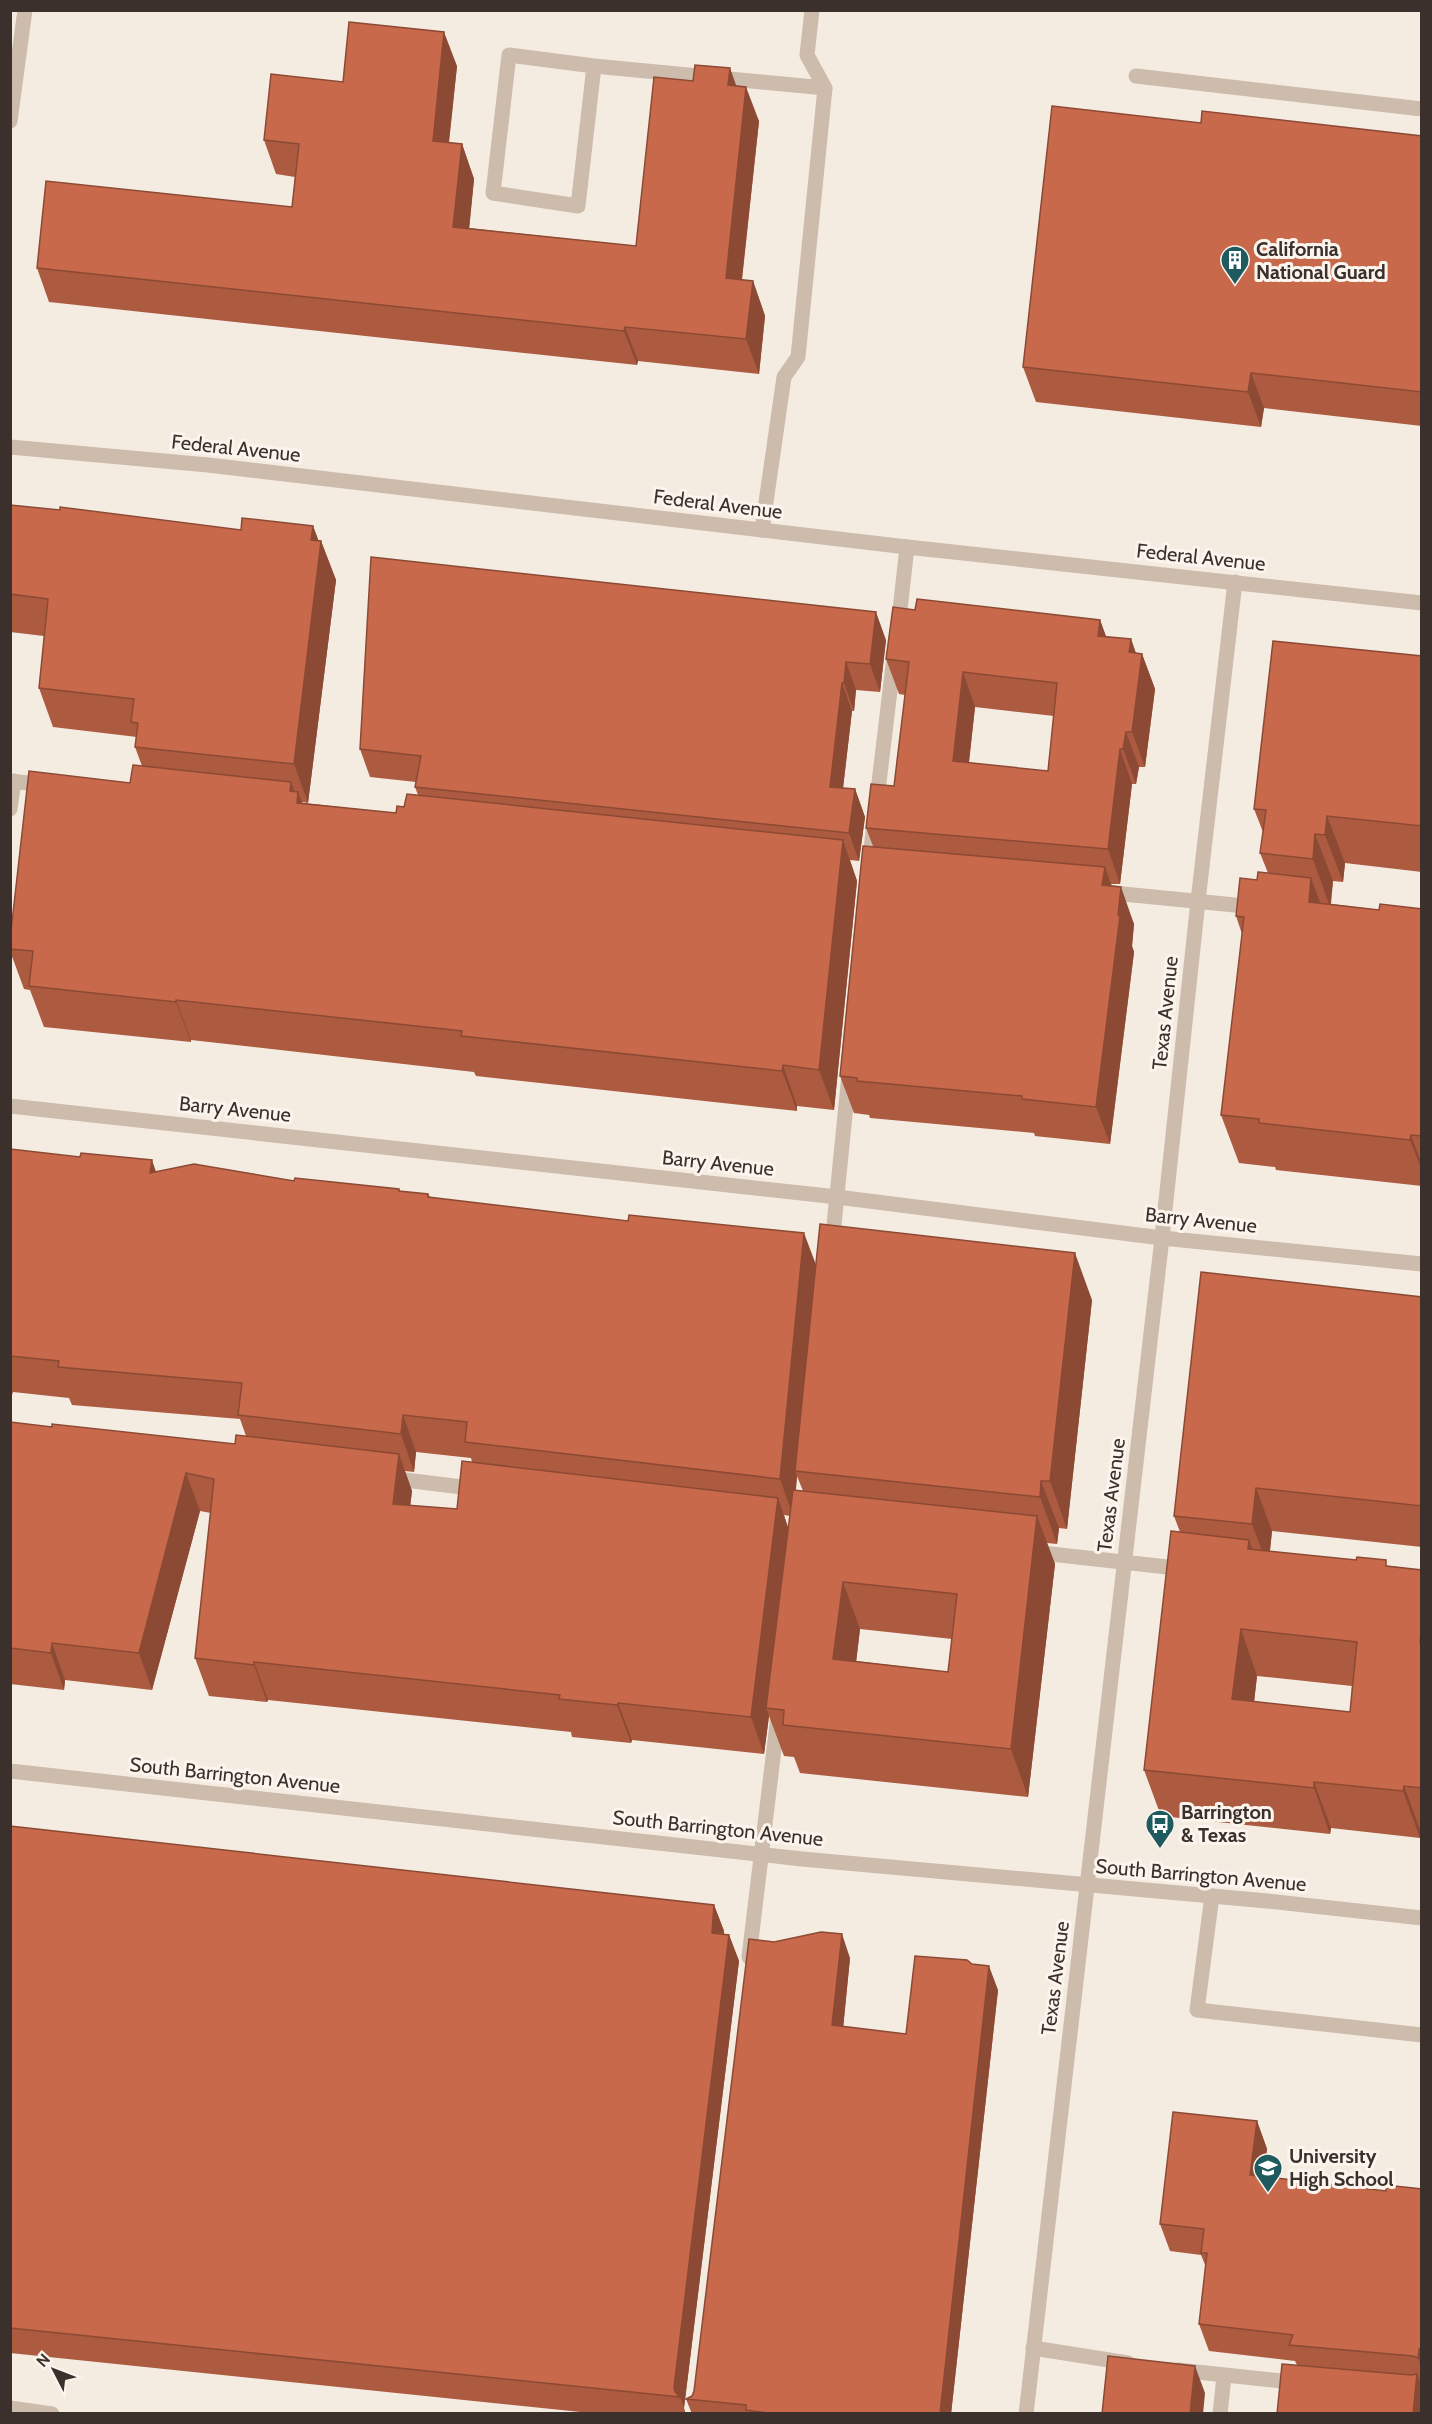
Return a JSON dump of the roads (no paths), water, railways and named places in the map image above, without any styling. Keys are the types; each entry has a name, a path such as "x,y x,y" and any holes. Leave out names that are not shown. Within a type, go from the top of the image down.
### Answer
{"street":[{"path":"10,121 25,10"},
{"path":"762,531 784,376 798,357 825,88 807,55 812,10"},
{"path":"594,66 578,206 493,193 509,55 594,66 825,88"},
{"path":"1136,76 1422,109"},
{"name":"Federal Avenue","path":"10,447 208,465 762,531 1422,603"},
{"path":"868,875 907,547"},
{"name":"Texas Avenue","path":"1026,2414 1125,1563 1235,582"},
{"path":"10,809 12,781 61,786"},
{"path":"1089,891 1270,909"},
{"path":"830,1258 850,1059"},
{"name":"Barry Avenue","path":"10,1106 837,1197 1162,1238 1422,1263"},
{"path":"377,1477 495,1491"},
{"path":"1022,1551 1201,1570"},
{"path":"747,1967 780,1699"},
{"name":"South Barrington Avenue","path":"10,1772 761,1854 1422,1918"},
{"path":"1212,1896 1197,2010 1422,2035"},
{"path":"1033,2348 1141,2365"},
{"path":"1165,2368 1317,2384"},
{"path":"1220,2414 1224,2376"},
{"path":"10,2408 52,2414"}],"place":[{"name":"California National Guard","path":"1235,286"},
{"name":"Barrington & Texas","path":"1160,1850"},
{"name":"University High School","path":"1268,2194"}]}
